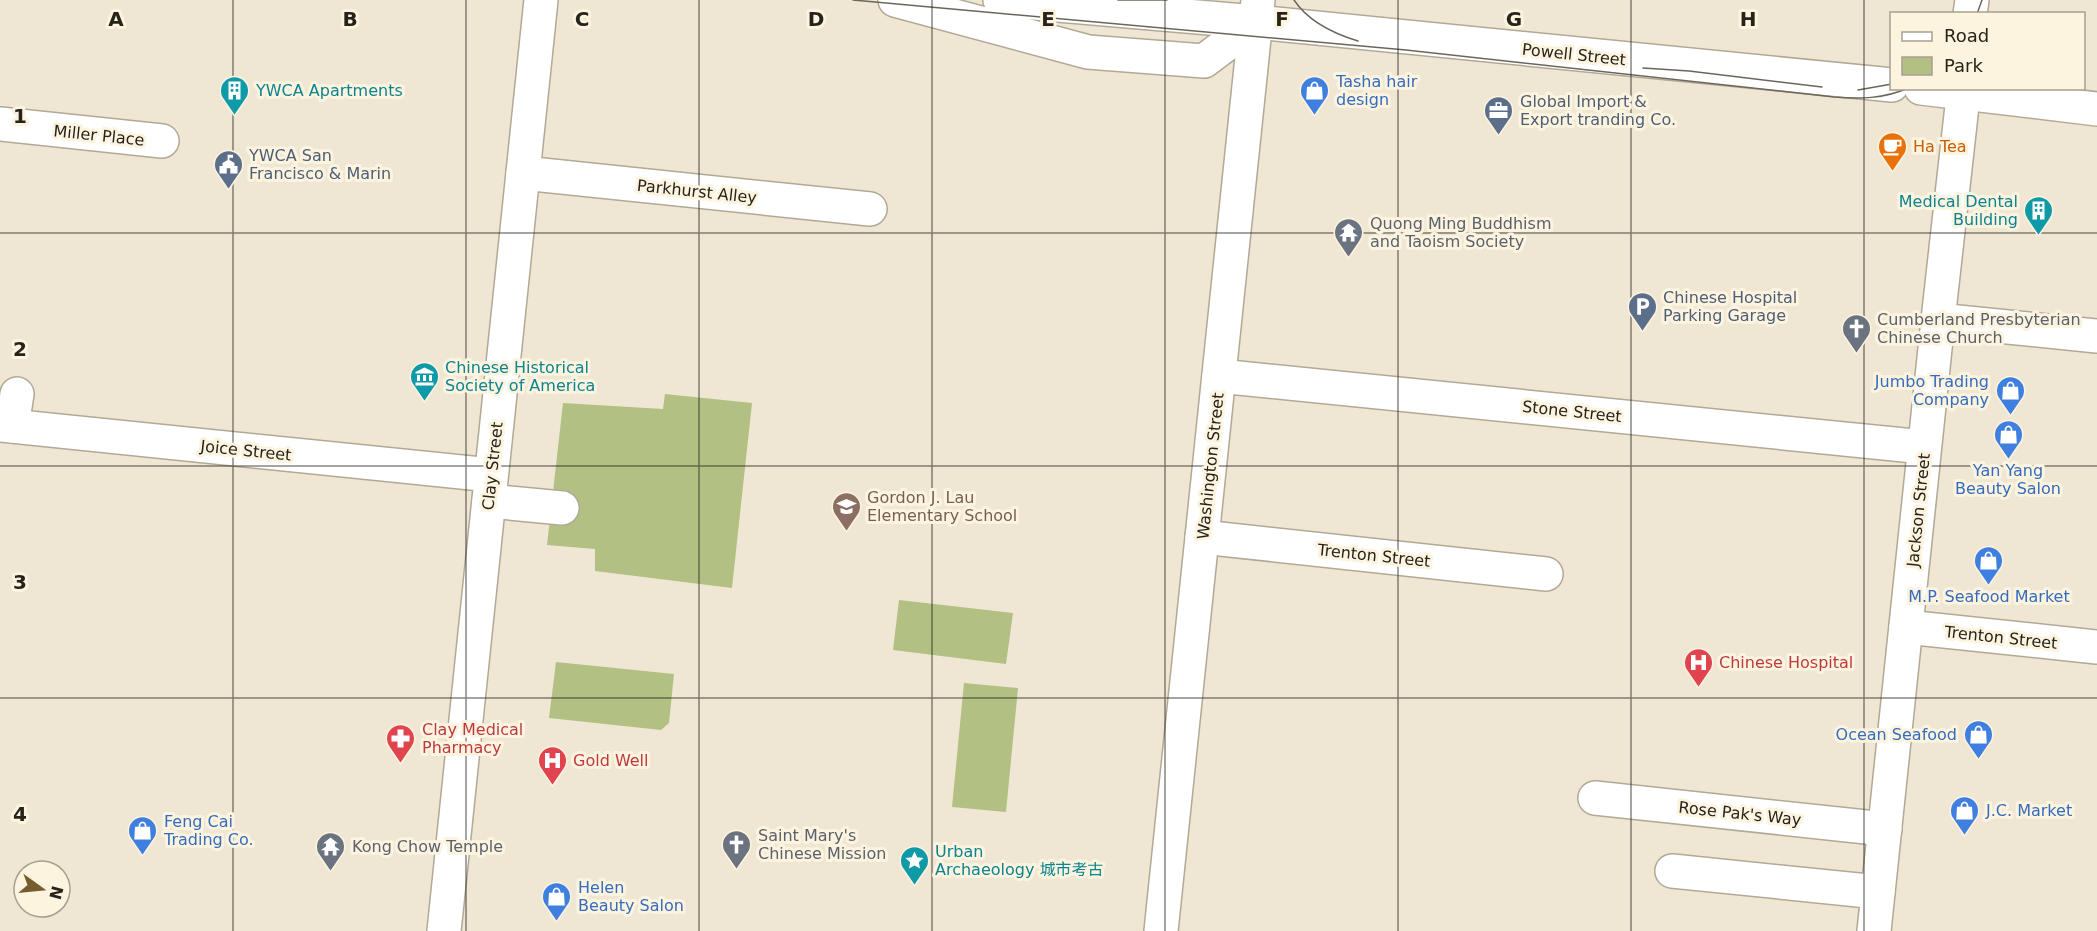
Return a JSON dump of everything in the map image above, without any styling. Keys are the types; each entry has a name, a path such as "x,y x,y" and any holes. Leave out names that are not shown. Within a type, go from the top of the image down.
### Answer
{"street":[{"name":"Clay Street","path":"444,931 541,0"},
{"path":"895,0 1088,52 1204,61 1257,11"},
{"name":"Powell Street","path":"1000,0 1257,11 1890,86"},
{"name":"Washington Street","path":"1161,931 1257,11"},
{"path":"1964,91 2097,109"},
{"name":"Jackson Street","path":"1874,931 1924,447 1964,91"},
{"name":"Miller Place","path":"0,124 162,141"},
{"name":"Parkhurst Alley","path":"523,173 870,209"},
{"path":"1938,320 2097,336"},
{"name":"Stone Street","path":"1219,376 1924,447"},
{"path":"6,425 17,394"},
{"name":"Joice Street","path":"6,425 151,427 490,488 562,508"},
{"name":"Trenton Street","path":"1202,537 1546,573"},
{"name":"Trenton Street","path":"1906,627 2097,647"},
{"name":"Rose Pak's Way","path":"1595,798 1885,829"},
{"path":"1672,871 1878,892"}],"green space":[{"path":"665,394 752,403 732,588 595,571 595,549 547,545 563,403 663,409"},
{"path":"899,600 1013,613 1006,664 893,650"},
{"path":"556,662 674,674 669,723 661,730 549,718"},
{"path":"964,683 1018,688 1006,812 952,807"}],"tram line":[{"path":"853,0 1406,50 1834,97 1871,97 1904,90"},
{"path":"1118,0 1167,0"},
{"path":"1294,0 1300,8 1323,26 1358,41"},
{"path":"1978,12 1982,0"},
{"path":"1643,68 1689,71 1822,87"},
{"path":"1858,90 1890,84"}],"place":[{"name":"YWCA Apartments","path":"235,116"},
{"name":"Tasha hair design","path":"1315,116"},
{"name":"Global Import & Export tranding Co.","path":"1499,136"},
{"name":"Ha Tea","path":"1892,172"},
{"name":"YWCA San Francisco & Marin","path":"228,190"},
{"name":"Medical Dental Building","path":"2039,236"},
{"name":"Quong Ming Buddhism and Taoism Society","path":"1349,258"},
{"name":"Chinese Hospital Parking Garage","path":"1642,332"},
{"name":"Cumberland Presbyterian Chinese Church","path":"1856,354"},
{"name":"Chinese Historical Society of America","path":"424,402"},
{"name":"Jumbo Trading Company","path":"2010,416"},
{"name":"Yan Yang Beauty Salon","path":"2008,460"},
{"name":"Gordon J. Lau Elementary School","path":"846,532"},
{"name":"M.P. Seafood Market","path":"1989,586"},
{"name":"Chinese Hospital","path":"1698,688"},
{"name":"Ocean Seafood","path":"1978,760"},
{"name":"Clay Medical Pharmacy","path":"401,764"},
{"name":"Gold Well","path":"552,786"},
{"name":"J.C. Market","path":"1965,836"},
{"name":"Feng Cai Trading Co.","path":"143,856"},
{"name":"Saint Mary's Chinese Mission","path":"737,870"},
{"name":"Kong Chow Temple","path":"331,872"},
{"name":"Urban Archaeology 城市考古","path":"914,886"},
{"name":"Helen Beauty Salon","path":"557,922"}]}
